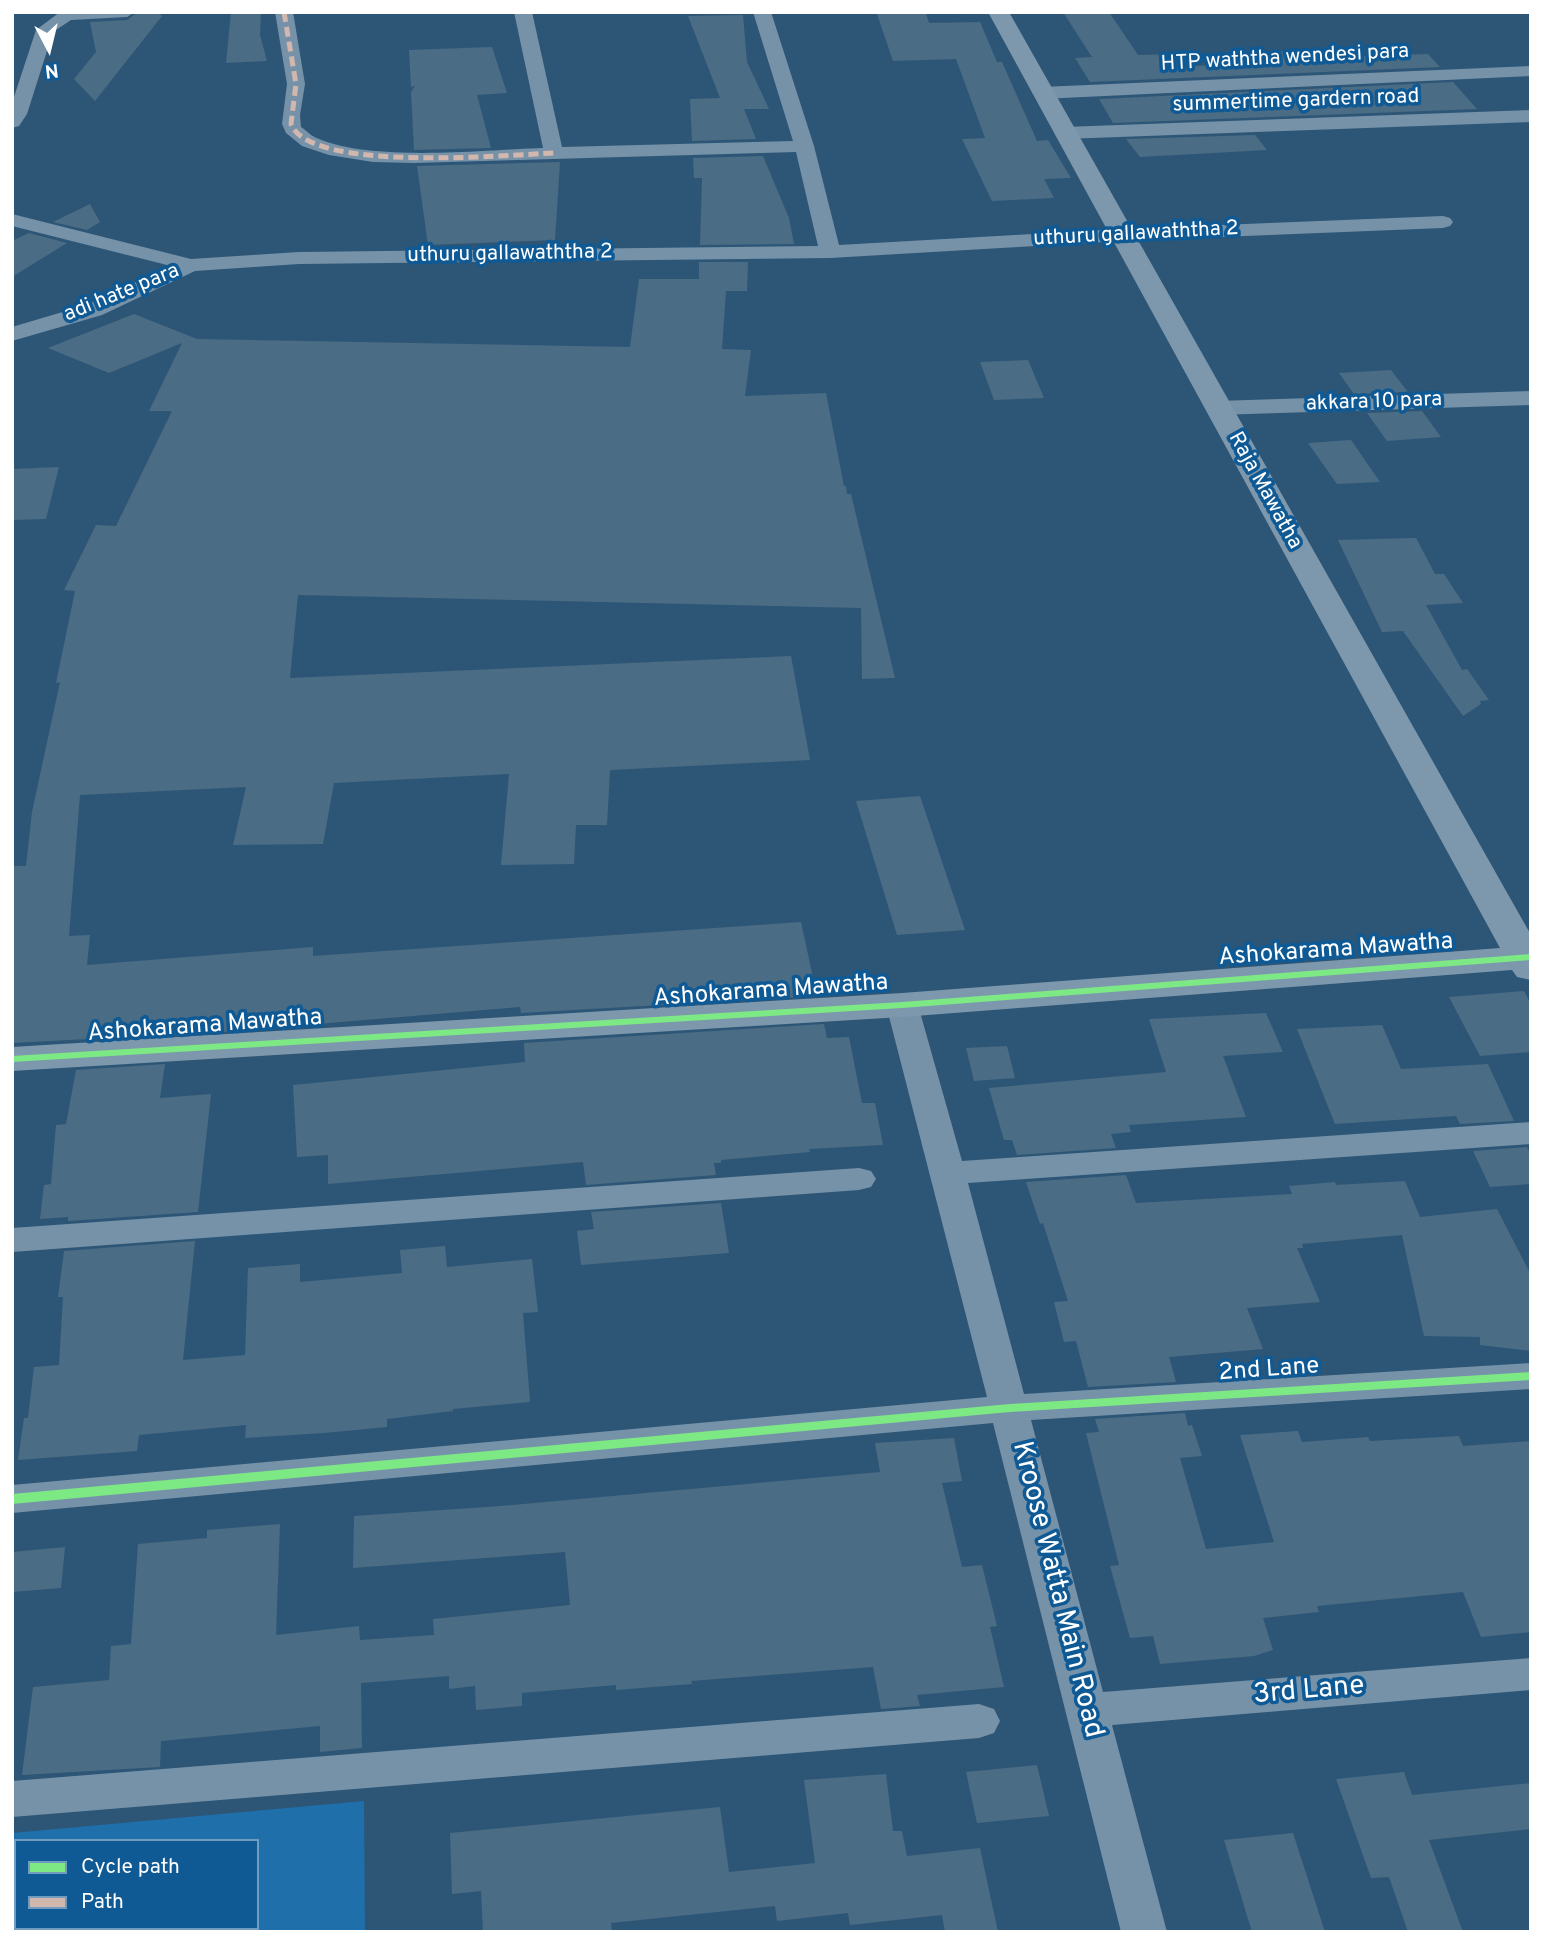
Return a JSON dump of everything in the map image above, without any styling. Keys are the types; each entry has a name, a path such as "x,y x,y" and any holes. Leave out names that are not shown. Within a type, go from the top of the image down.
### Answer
{"street":[{"path":"12,122 18,114 45,30 67,15 127,12"},
{"path":"284,12 296,89 290,122 296,134 310,145 341,154 369,157 804,146"},
{"path":"523,12 554,153"},
{"path":"762,12 804,146 830,252"},
{"name":"Raja Mawatha","path":"998,12 1217,408 1529,961"},
{"name":"HTP waththa wendesi para","path":"1041,93 1531,71"},
{"name":"summertime gardern road","path":"1064,133 1531,116"},
{"path":"12,220 191,265"},
{"name":"uthuru gallawaththa 2","path":"191,265 299,258 830,252 1121,235 1443,222"},
{"name":"adi hate para","path":"12,334 94,310 191,265"},
{"name":"akkara 10 para","path":"1217,408 1531,398"},
{"name":"Ashokarama Mawatha","path":"12,1060 902,1005 1529,961"},
{"name":"Kroose Watta Main Road","path":"902,1005 1010,1408 1144,1932"},
{"path":"948,1172 1531,1133"},
{"path":"12,1240 859,1179"},
{"name":"2nd Lane","path":"12,1499 1010,1408 1531,1376"},
{"name":"3rd Lane","path":"1087,1710 1531,1674"},
{"path":"12,1799 979,1721"}],"shaded area":[{"path":"364,1801 365,1932 12,1932 12,1833"}],"building":[{"path":"138,12 158,12 162,16 95,101 74,79 96,52 90,22 127,20"},
{"path":"231,12 261,12 260,35 267,61 226,63"},
{"path":"1063,12 1109,12 1138,55 1185,54 1192,66 1273,63 1265,52 1306,50 1312,58 1428,54 1440,67 1090,82 1075,58 1092,57"},
{"path":"926,13 929,23 980,22 997,62 1002,62 1037,141 1048,140 1071,178 1044,179 1054,198 992,201 962,139 985,138 956,59 893,61 877,14"},
{"path":"743,15 747,62 769,109 744,109 756,139 692,141 690,99 720,98 688,16"},
{"path":"492,47 507,93 477,95 491,148 414,150 411,92 415,86 411,87 409,50"},
{"path":"1453,82 1477,109 1113,123 1099,99"},
{"path":"1255,135 1267,150 1140,157 1126,139"},
{"path":"763,156 789,218 794,244 700,245 702,178 694,178 693,158"},
{"path":"560,162 555,240 428,245 417,166"},
{"path":"90,204 100,222 87,230 53,222"},
{"path":"29,233 67,243 12,277 12,241"},
{"path":"699,262 748,262 747,291 726,291 722,349 751,350 745,396 826,393 844,486 847,494 851,494 895,678 862,679 861,608 298,595 290,678 791,656 810,760 610,770 607,825 576,825 574,864 501,865 509,774 334,783 323,844 233,845 246,787 80,795 69,936 90,935 87,965 313,947 313,956 801,922 817,996 521,1013 520,1007 222,1032 12,1043 12,866 26,866 32,812 60,682 56,683 75,591 64,590 96,525 116,526 172,411 149,411 182,343 109,373 48,348 134,314 197,339 630,347 639,279 699,279"},
{"path":"1028,360 1044,398 994,400 980,362"},
{"path":"1391,370 1408,392 1354,394 1339,373"},
{"path":"1422,411 1441,437 1387,441 1367,413"},
{"path":"1351,440 1380,482 1337,484 1308,443"},
{"path":"59,467 46,519 12,520 12,469"},
{"path":"1416,538 1435,574 1444,574 1463,603 1426,605 1462,670 1467,669 1489,700 1480,701 1481,704 1463,716 1403,631 1382,632 1338,540"},
{"path":"920,796 965,930 897,935 856,801"},
{"path":"1524,991 1531,1004 1531,1052 1480,1056 1449,997"},
{"path":"1266,1013 1283,1052 1223,1056 1246,1117 1129,1125 1131,1132 1111,1134 1116,1148 1017,1155 1012,1140 1004,1140 989,1088 1166,1072 1149,1019"},
{"path":"824,1024 827,1038 849,1037 862,1103 875,1103 883,1145 809,1149 810,1152 721,1160 721,1163 714,1163 716,1175 586,1185 583,1162 328,1184 328,1155 297,1157 293,1085 525,1062 524,1043"},
{"path":"1382,1025 1401,1069 1488,1064 1514,1121 1460,1124 1456,1116 1335,1124 1297,1029"},
{"path":"1007,1046 1015,1078 974,1081 966,1048"},
{"path":"165,1064 160,1098 211,1094 198,1212 68,1221 68,1217 40,1219 44,1185 51,1184 56,1125 66,1124 76,1070"},
{"path":"1527,1147 1531,1155 1531,1184 1490,1187 1473,1151"},
{"path":"1126,1175 1136,1203 1292,1194 1289,1186 1335,1182 1336,1185 1405,1181 1420,1217 1497,1209 1531,1275 1531,1351 1480,1345 1480,1337 1424,1336 1402,1235 1302,1244 1303,1248 1297,1248 1320,1302 1247,1308 1263,1349 1169,1357 1176,1382 1088,1387 1076,1341 1064,1342 1054,1302 1068,1301 1043,1223 1040,1224 1026,1182"},
{"path":"721,1203 729,1253 581,1265 577,1231 594,1229 591,1212"},
{"path":"195,1241 183,1360 245,1355 248,1268 300,1264 300,1282 402,1273 400,1250 445,1246 447,1267 532,1259 538,1312 523,1313 530,1402 453,1409 387,1419 387,1427 324,1433 245,1438 246,1425 139,1435 137,1451 18,1460 24,1418 28,1418 34,1367 59,1365 63,1297 58,1297 64,1251"},
{"path":"1185,1413 1202,1456 1180,1458 1206,1549 1274,1542 1240,1435 1298,1431 1302,1442 1368,1437 1370,1441 1459,1436 1463,1446 1531,1441 1531,1632 1481,1637 1463,1592 1317,1606 1319,1612 1263,1618 1273,1650 1254,1656 1160,1664 1153,1636 1130,1638 1110,1566 1119,1565 1086,1433 1099,1432 1095,1419"},
{"path":"954,1438 962,1481 942,1483 962,1567 982,1565 997,1626 990,1627 1004,1687 917,1695 920,1706 881,1709 873,1667 691,1681 692,1684 616,1690 616,1685 522,1693 522,1706 476,1710 475,1686 449,1689 449,1676 361,1683 362,1748 320,1752 320,1726 161,1741 160,1767 22,1775 33,1687 109,1680 111,1646 131,1644 138,1544 207,1538 207,1530 280,1524 276,1635 359,1626 360,1640 434,1635 433,1619 570,1605 565,1552 353,1568 354,1516 501,1506 880,1472 875,1443"},
{"path":"65,1547 61,1588 12,1592 12,1552"},
{"path":"1037,1765 1049,1816 977,1823 966,1772"},
{"path":"1404,1772 1412,1795 1531,1783 1531,1829 1429,1840 1463,1932 1408,1932 1389,1877 1371,1878 1336,1779"},
{"path":"886,1774 893,1831 902,1831 907,1856 980,1848 998,1932 945,1932 942,1915 850,1925 848,1913 777,1921 775,1906 611,1923 612,1932 483,1932 481,1891 452,1894 450,1833 720,1807 729,1872 815,1863 804,1780"},
{"path":"1293,1833 1325,1932 1252,1932 1224,1840"}],"marked path":[{"path":"284,12 296,84 290,115 291,124 293,129 309,142 336,151 414,158 554,153"}],"cycle path":[{"path":"12,1059 902,1005 1531,957"},
{"path":"12,1499 1010,1408 1531,1376"}]}
